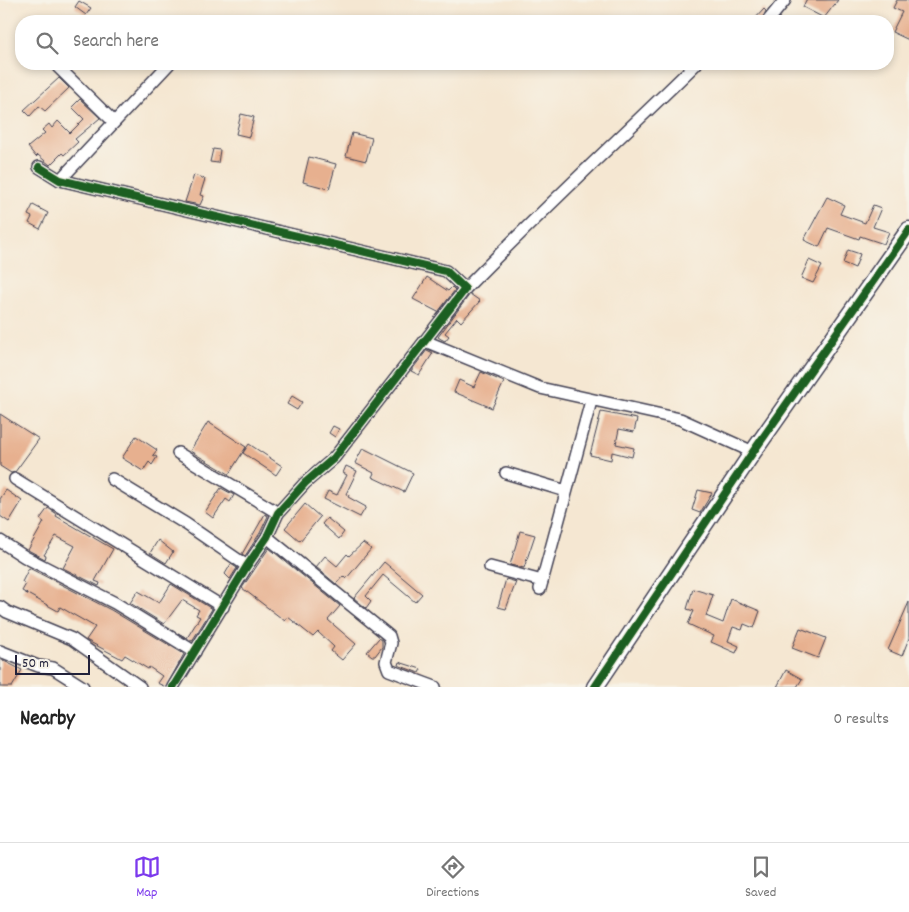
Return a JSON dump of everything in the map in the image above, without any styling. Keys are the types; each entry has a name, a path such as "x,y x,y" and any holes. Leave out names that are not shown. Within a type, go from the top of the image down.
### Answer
{"street":[{"path":"773,15 785,0"},
{"path":"61,70 114,122"},
{"path":"60,180 163,70"},
{"path":"173,687 247,566 267,538 278,513 305,483 334,458 465,289 530,222 581,177 690,70"},
{"path":"39,167 60,180 446,271 465,289"},
{"path":"595,687 753,452 909,230"},
{"path":"425,341 540,388 591,401 680,419 753,452"},
{"path":"490,567 541,585 591,401"},
{"path":"178,453 278,513"},
{"path":"506,473 566,491"},
{"path":"15,479 223,607"},
{"path":"112,479 186,524 247,566"},
{"path":"267,538 389,636 391,643 386,662 389,670 435,687"},
{"path":"0,540 25,557 115,603 196,652"},
{"path":"0,607 7,612 72,639 140,687"},
{"path":"0,651 38,666 53,668 83,687"}],"building":[{"path":"806,0 838,0 826,15 818,15 803,7"},
{"path":"897,0 909,0 909,40 894,33 894,28 902,12 893,8"},
{"path":"79,1 91,8 86,15 75,7"},
{"path":"764,9 766,11 764,15 758,15"},
{"path":"59,78 69,88 45,111 39,106 30,116 24,110"},
{"path":"80,99 100,118 75,139 78,142 64,155 62,153 50,165 38,155 36,157 28,147 45,133 42,130 49,124 52,128 58,121 70,133 84,119 72,107"},
{"path":"241,114 254,117 249,137 236,134"},
{"path":"352,133 372,138 366,161 346,156"},
{"path":"213,149 220,150 218,163 210,162"},
{"path":"309,157 336,164 329,189 303,182"},
{"path":"194,175 205,179 200,195 204,196 200,205 185,202"},
{"path":"827,197 844,205 840,214 865,223 873,205 881,208 873,227 889,232 884,244 860,236 859,239 828,228 819,247 804,240"},
{"path":"33,205 48,213 40,229 29,223 32,217 28,215"},
{"path":"848,250 860,254 855,268 843,263"},
{"path":"809,260 822,266 813,283 801,278"},
{"path":"427,277 448,291 452,287 455,290 438,312 413,299"},
{"path":"470,294 480,301 461,322 457,318 445,333 449,336 445,341 438,337"},
{"path":"427,350 433,353 419,375 411,371"},
{"path":"481,372 504,382 492,408 454,392 459,380 474,387"},
{"path":"292,396 302,402 297,410 287,404"},
{"path":"601,412 637,419 634,432 619,429 616,444 634,448 632,457 612,452 611,460 590,455"},
{"path":"0,414 39,439 15,472 11,473 0,466"},
{"path":"208,422 246,447 229,474 190,451"},
{"path":"333,426 339,429 335,437 329,433"},
{"path":"136,436 157,450 153,455 157,457 152,465 149,462 143,471 122,458"},
{"path":"249,444 282,466 276,475 243,453"},
{"path":"363,448 413,473 404,492 372,477 374,473 355,463"},
{"path":"346,466 357,471 346,494 366,507 360,517 324,499 328,491 337,495 347,475 343,473"},
{"path":"221,488 234,495 230,502 226,499 213,518 205,512"},
{"path":"6,490 22,501 9,522 0,516 0,499"},
{"path":"698,490 712,493 700,513 692,510"},
{"path":"305,504 320,517 300,541 285,528"},
{"path":"48,508 57,514 56,516 113,549 95,581 100,583 99,586 63,568 75,546 56,536 44,555 46,556 45,559 28,550 44,522 40,519"},
{"path":"265,514 268,516 260,533 245,556 242,554"},
{"path":"327,518 344,532 339,539 322,524"},
{"path":"520,531 535,535 524,568 510,565"},
{"path":"158,540 173,552 166,563 150,553"},
{"path":"363,543 371,549 346,579 343,576 336,584 316,567 325,556 337,566 347,554 349,556"},
{"path":"269,548 340,606 328,620 356,644 342,660 331,651 334,647 318,632 313,637 288,617 285,621 242,588"},
{"path":"384,562 422,594 415,602 383,575 366,596 371,601 366,608 354,598"},
{"path":"231,564 237,568 230,579 225,574"},
{"path":"29,568 111,610 184,654 166,687 157,683 162,676 149,667 148,669 125,655 122,659 86,640 95,627 60,607 58,611 22,591 26,584 22,582"},
{"path":"506,579 516,582 506,609 498,607"},
{"path":"171,584 212,609 192,641 178,633 187,638 200,617 196,615 199,610 182,600 164,624 130,603 138,591 159,603"},
{"path":"693,589 713,595 706,616 723,623 731,599 760,611 754,628 744,624 742,630 733,627 728,641 739,646 736,653 711,642 714,636 688,624 694,611 687,609"},
{"path":"909,602 909,638 902,656 888,650"},
{"path":"800,628 826,638 818,658 792,648"},
{"path":"379,638 382,640 382,647 375,656 372,656 367,652"},
{"path":"0,659 22,670 12,687 0,687"},
{"path":"399,662 421,669 419,673 398,665"},
{"path":"786,670 802,679 797,687 777,687"}],"cycle path":[{"path":"39,167 60,180 446,271 465,289 334,458 305,483 278,513 267,537 247,566 173,687"},
{"path":"595,687 753,452 909,230"}]}
